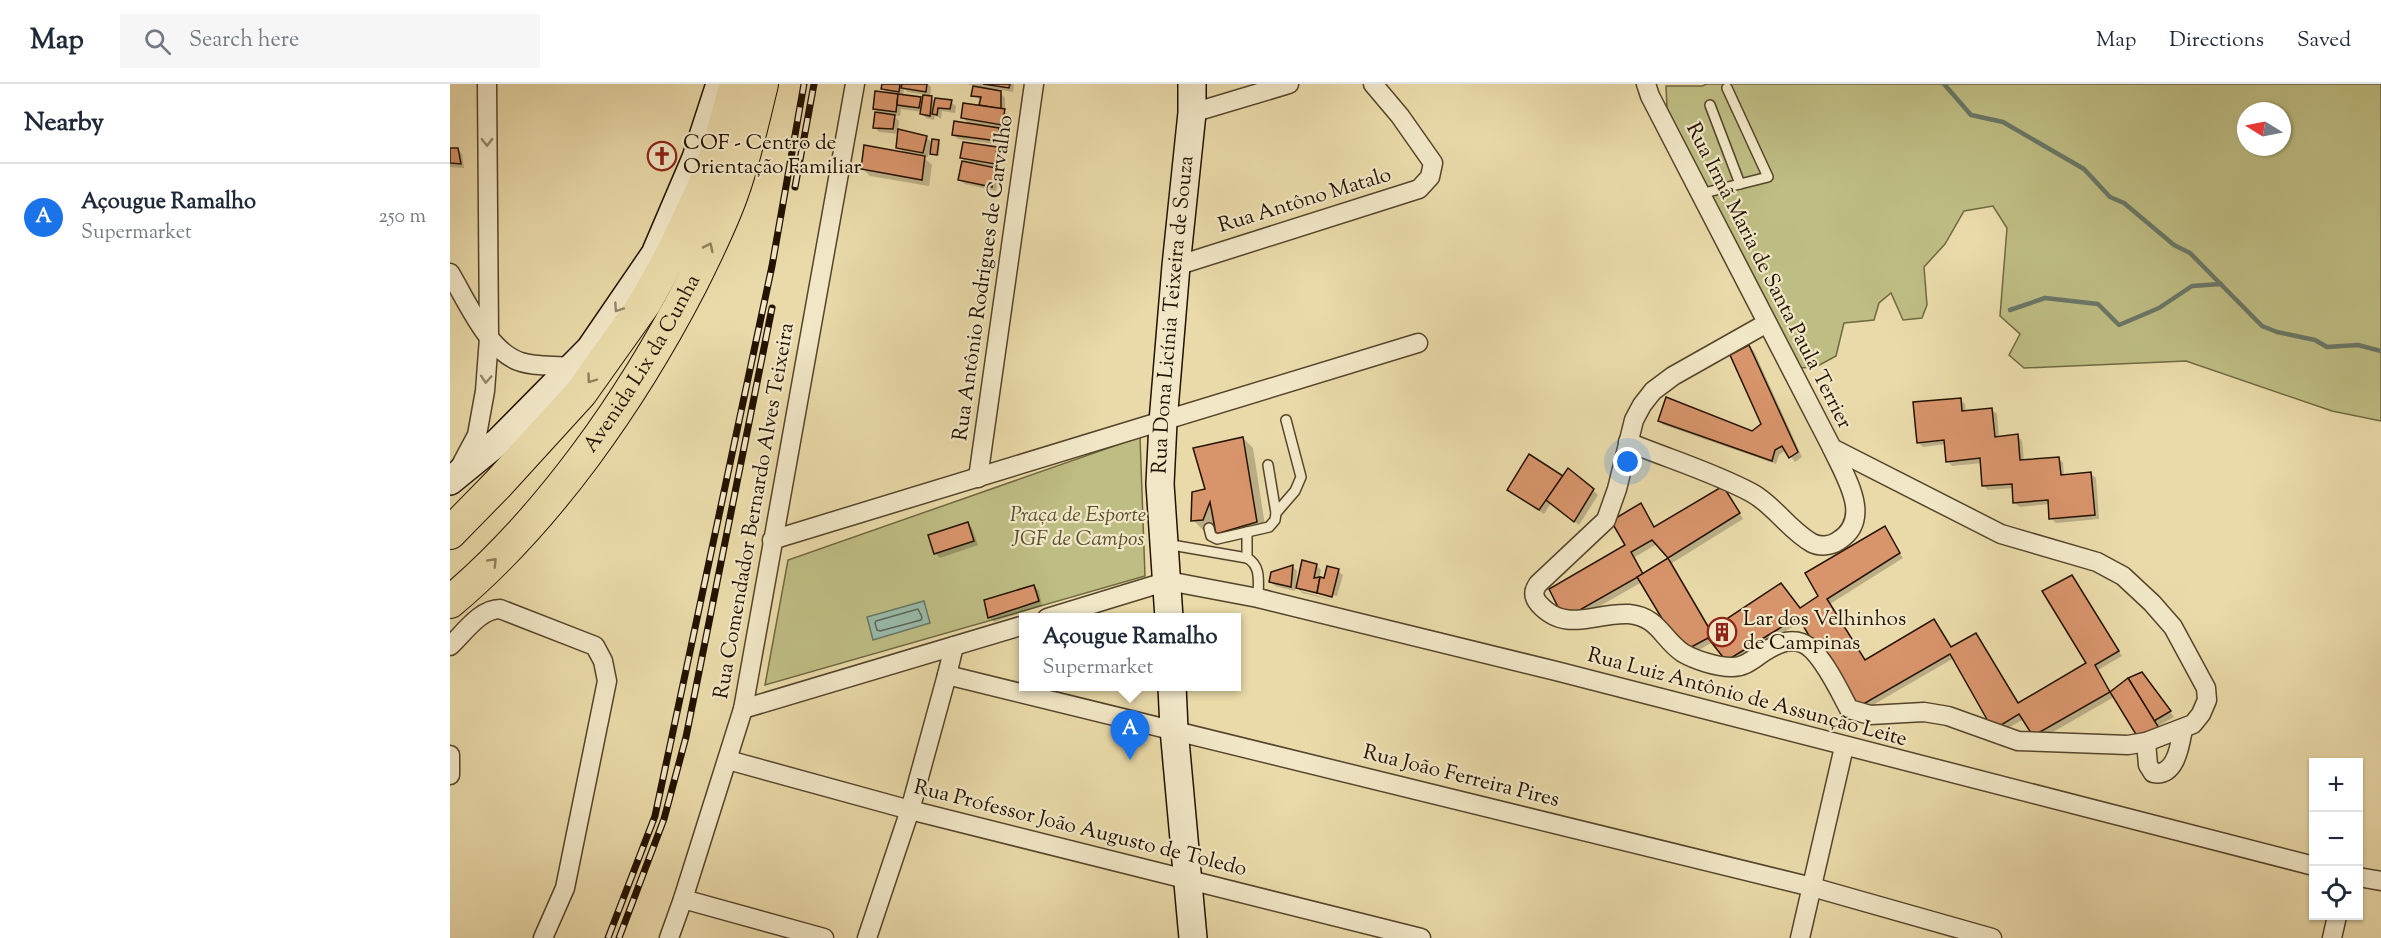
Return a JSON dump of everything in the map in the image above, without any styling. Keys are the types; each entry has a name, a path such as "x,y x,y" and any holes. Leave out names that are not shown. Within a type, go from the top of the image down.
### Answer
{"highway":[{"name":"Avenida Lix da Cunha","path":"450,602 471,585 555,494 584,458 641,373 680,305 732,196 743,163 762,84"},
{"name":"Avenida Lix da Cunha","path":"450,533 581,393 645,303 689,220 718,150 728,93"},
{"path":"655,254 728,93"}],"main road":[{"name":"Rua Dona Licínia Teixeira de Souza","path":"1169,613 1160,484 1176,266 1192,113 1192,84"},
{"path":"453,479 499,441 590,349 655,254"},
{"path":"1172,691 1193,938"}],"street":[{"path":"453,479 477,435 485,391 489,338 486,84"},
{"name":"Rua Comendador Bernardo Alves Teixeira","path":"669,938 743,709 855,84"},
{"name":"Rua Antônio Rodrigues de Carvalho","path":"978,478 1034,84"},
{"path":"1192,113 1289,84"},
{"name":"Rua Antôno Matalo","path":"1176,266 1419,189 1430,177 1433,164 1400,116 1373,84"},
{"name":"Rua Irmã Maria de Santa Paula Terrier","path":"1646,84 1700,194 1832,448 2001,534 2097,562 2123,576 2152,603 2173,627 2206,688 2207,700 2201,714 2193,724 2183,729"},
{"path":"450,273 489,338 511,358 523,363 572,366"},
{"path":"1767,323 1672,376 1653,391 1638,412 1606,520 1534,589 1534,597 1539,604 1559,620 1569,621 1629,614 1641,617 1657,625 1683,653 1731,667 1744,666 1778,643 1803,643 1814,651 1849,709 1870,716 1924,712 1948,716 2018,741 2128,745 2146,742 2183,729"},
{"path":"772,540 1418,343"},
{"path":"1628,442 1755,495 1815,544 1832,545 1849,535 1854,523 1856,501 1832,448"},
{"path":"1063,613 1168,581"},
{"name":"Rua Luiz Antônio de Assunção Leite","path":"1168,581 1258,598 1556,671 2309,865"},
{"path":"450,646 484,614 492,609 500,609 595,646 603,661 607,681 566,888 543,938"},
{"path":"743,709 1019,625"},
{"path":"867,938 910,810 954,646"},
{"name":"Rua João Ferreira Pires","path":"947,675 1812,887 1992,938"},
{"path":"2146,742 2148,765 2153,773 2166,772 2175,761 2183,729"},
{"path":"1800,938 1844,747"},
{"path":"450,755 450,775"},
{"name":"Rua Professor João Augusto de Toledo","path":"728,760 910,810 1421,938"},
{"path":"2363,878 2381,881"},
{"path":"683,899 824,938"},
{"path":"2332,938 2336,920"}],"lane":[{"path":"1700,194 1768,177 1726,88"},
{"path":"1710,105 1740,184"},
{"path":"1276,513 1295,491 1301,477 1286,420"},
{"path":"1209,528 1211,536 1217,539 1269,527 1275,520 1276,513 1268,465"},
{"path":"1247,532 1247,558"},
{"path":"1163,544 1247,558 1253,561 1258,570 1258,598"}],"green space":[{"path":"1707,84 2381,84 2381,421 2332,411 2186,361 2024,368 2009,355 2020,334 2000,316 2007,228 1993,206 1964,211 1945,244 1924,267 1927,305 1922,318 1903,320 1891,293 1879,303 1874,320 1844,323 1836,356 1816,367 1798,368 1667,109 1666,86"},
{"name":"Praça de Esporte JGF de Campos","path":"1140,437 1145,576 765,685 788,560"}],"water":[{"path":"924,601 930,623 873,640 867,617"}],"building":[{"path":"882,84 900,84 899,92 881,89"},
{"path":"902,84 927,84 926,92 901,88"},
{"path":"983,84 1010,84 1009,88"},
{"path":"973,86 1001,91 1001,109 979,105 981,97 971,96"},
{"path":"875,91 898,94 896,112 873,109"},
{"path":"898,94 921,97 919,108 897,105"},
{"path":"923,95 932,96 930,116 920,114"},
{"path":"935,98 952,100 950,109 938,108 937,115 932,114"},
{"path":"963,103 1005,109 1002,125 961,118"},
{"path":"875,112 895,115 893,129 873,128"},
{"path":"954,121 999,128 998,141 952,135"},
{"path":"898,129 927,136 923,153 896,148"},
{"path":"932,139 939,140 937,155 930,154"},
{"path":"963,142 997,147 995,164 960,158"},
{"path":"864,145 925,156 922,180 861,169"},
{"path":"450,148 458,148 461,164 450,163"},
{"path":"962,161 996,168 992,187 958,180"},
{"path":"1749,345 1798,452 1789,458 1782,446 1775,450 1772,461 1658,421 1666,397 1752,431 1761,424 1730,355"},
{"path":"1961,398 1962,411 1992,408 1995,437 2018,434 2020,460 2059,457 2061,475 2091,472 2095,515 2049,519 2048,500 2013,503 2012,484 1982,486 1980,458 1946,462 1944,440 1917,443 1913,402"},
{"path":"1243,437 1257,522 1216,534 1210,502 1203,520 1191,521 1192,492 1205,489 1193,448"},
{"path":"1529,454 1563,476 1539,510 1507,490"},
{"path":"1568,468 1594,489 1574,522 1546,500"},
{"path":"1723,486 1740,513 1668,558 1652,540 1631,552 1643,574 1564,619 1549,589 1625,545 1611,521 1641,503 1654,527"},
{"path":"968,522 974,541 934,554 928,535"},
{"name":"Lar dos Velhinhos de Campinas","path":"1885,526 1900,553 1827,599 1865,660 1934,619 1951,647 1976,633 2018,703 2086,663 2042,591 2072,575 2119,651 2095,665 2110,692 2033,736 2019,714 1993,730 1950,654 1853,710 1798,617 1726,661 1708,638 1682,652 1637,577 1668,558 1710,630 1781,583 1800,608 1818,596 1805,573"},
{"path":"1302,560 1317,564 1314,578 1320,577 1317,593 1296,588"},
{"path":"1293,565 1291,587 1269,582 1271,572"},
{"path":"1327,566 1339,569 1332,597 1317,593 1320,577 1324,578"},
{"path":"1034,585 1039,601 988,618 984,600"},
{"path":"2142,672 2171,711 2154,721 2128,678"},
{"path":"2128,678 2159,728 2140,741 2110,692"}],"waterway":[{"path":"1944,84 1971,115 2003,122 2084,169 2110,197 2124,203 2174,245 2190,253 2262,326 2277,332 2315,340 2327,347 2358,345 2381,351"},
{"path":"2010,310 2045,298 2098,304 2119,325 2159,308 2192,286 2221,284"}],"railway":[{"path":"608,938 655,816 772,266 804,84"},
{"path":"795,187 814,84"},
{"path":"619,938 664,819 686,737 772,308"}],"place":[{"name":"COF - Centro de Orientação Familiar","path":"662,156"},
{"name":"Lar dos Velhinhos de Campinas","path":"1722,632"},
{"name":"Açougue Ramalho","path":"1130,760"}]}
